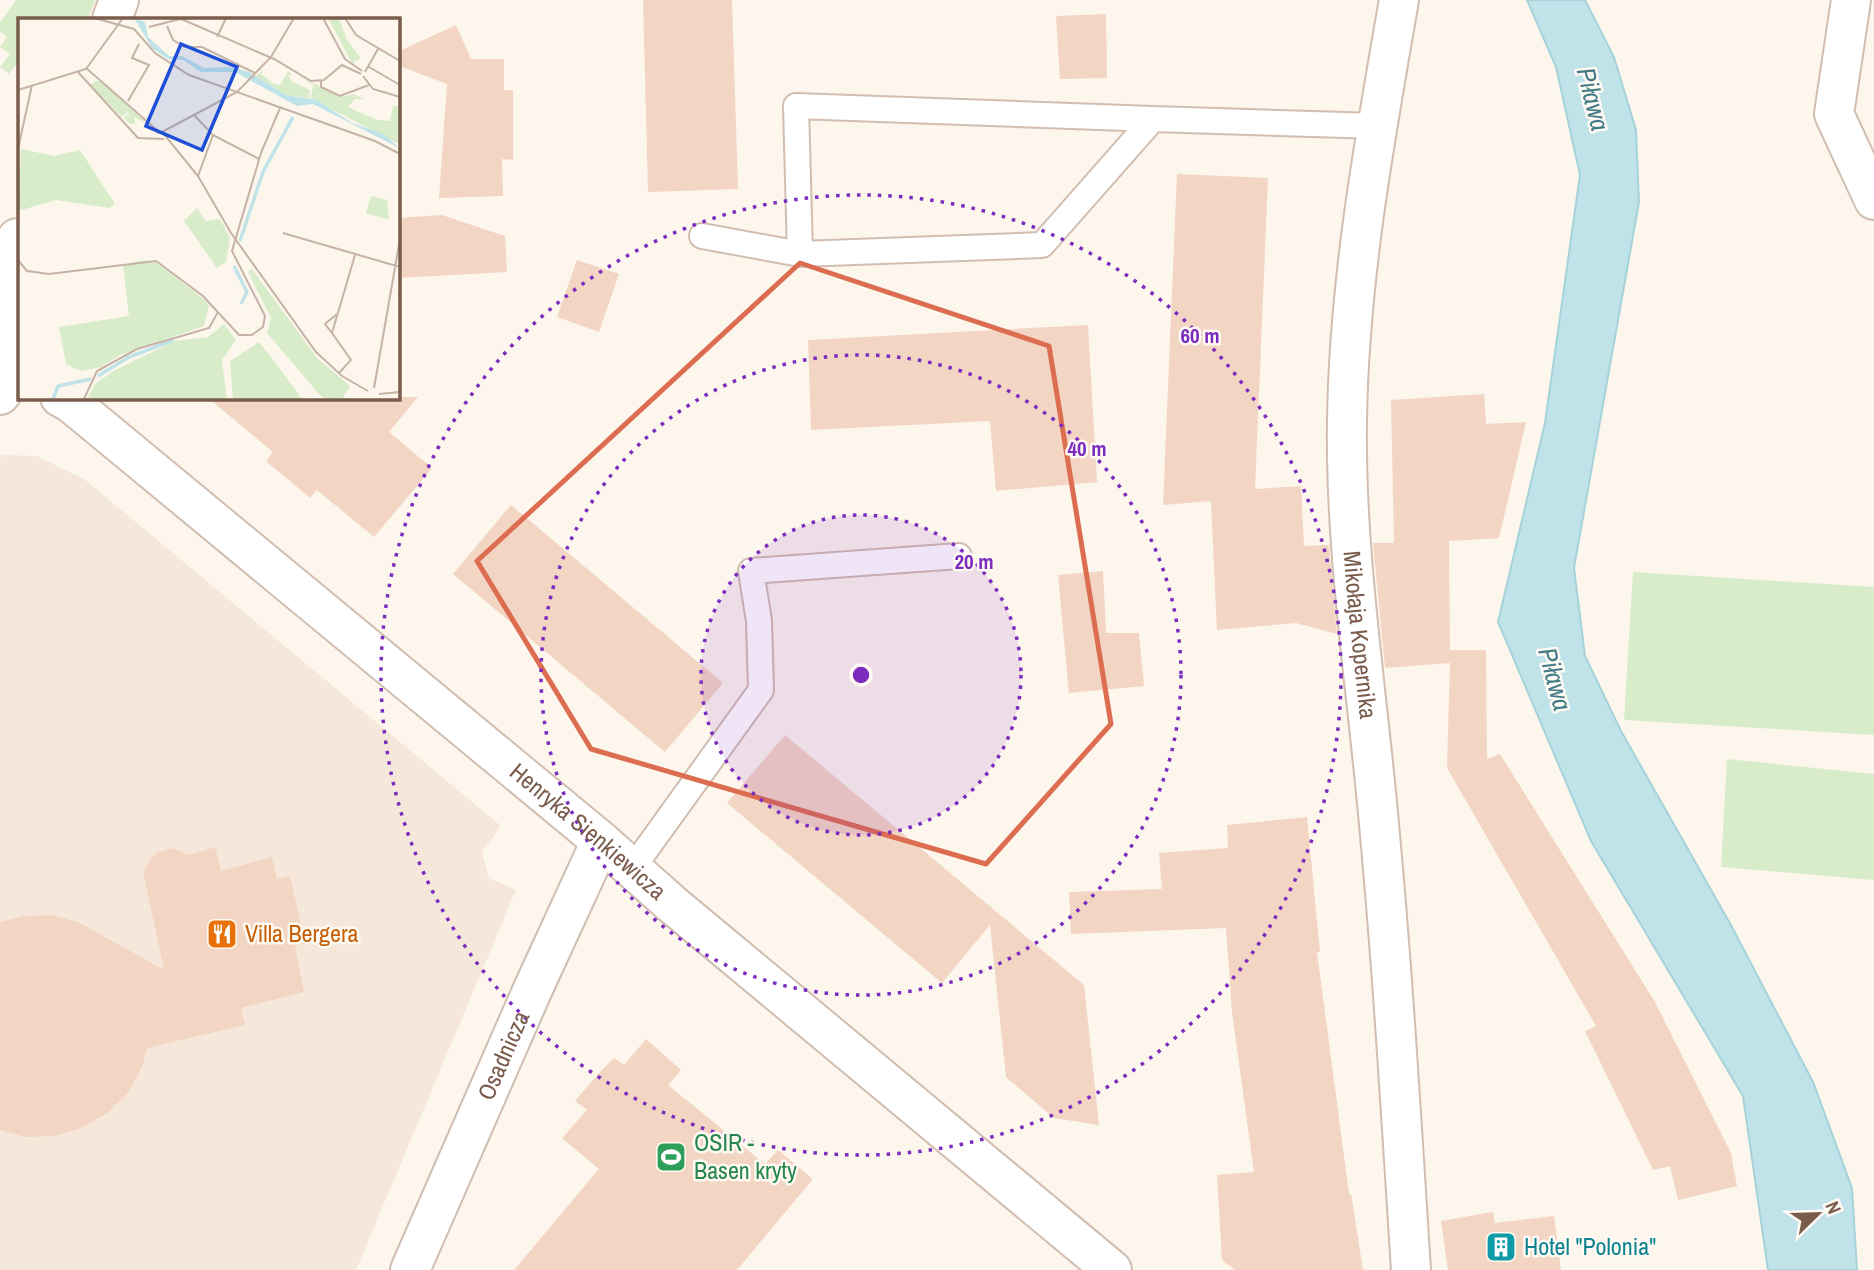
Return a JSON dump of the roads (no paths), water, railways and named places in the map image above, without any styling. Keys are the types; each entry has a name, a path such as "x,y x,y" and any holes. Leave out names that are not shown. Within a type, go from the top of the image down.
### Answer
{"street":[{"path":"112,18 119,0"},
{"name":"Mikołaja Kopernika","path":"1399,0 1366,201 1352,321 1347,419 1349,525 1378,806 1411,1270"},
{"path":"1851,0 1834,114 1874,200"},
{"path":"10,379 14,346 10,326 0,306 12,242"},
{"name":"Henryka Sienkiewicza","path":"63,399 81,411 601,841 1112,1270"},
{"name":"Osadnicza","path":"410,1270 521,1014 601,841"}],"lane":[{"path":"800,254 796,106 1378,126"},
{"path":"702,236 800,254 1042,245 1153,119"},
{"path":"632,869 761,690 759,621 751,571 960,556"}],"water":[{"name":"Piława","path":"1527,0 1585,0 1614,57 1636,130 1639,202 1574,568 1585,656 1621,731 1732,927 1813,1082 1852,1188 1857,1270 1768,1270 1743,1096 1591,841 1498,622 1545,423 1580,175 1556,67"}],"place":[{"name":"Villa Bergera","path":"222,934"},
{"name":"OSIR - Basen kryty","path":"671,1157"},
{"name":"Hotel \"Polonia\"","path":"1501,1247"}]}
